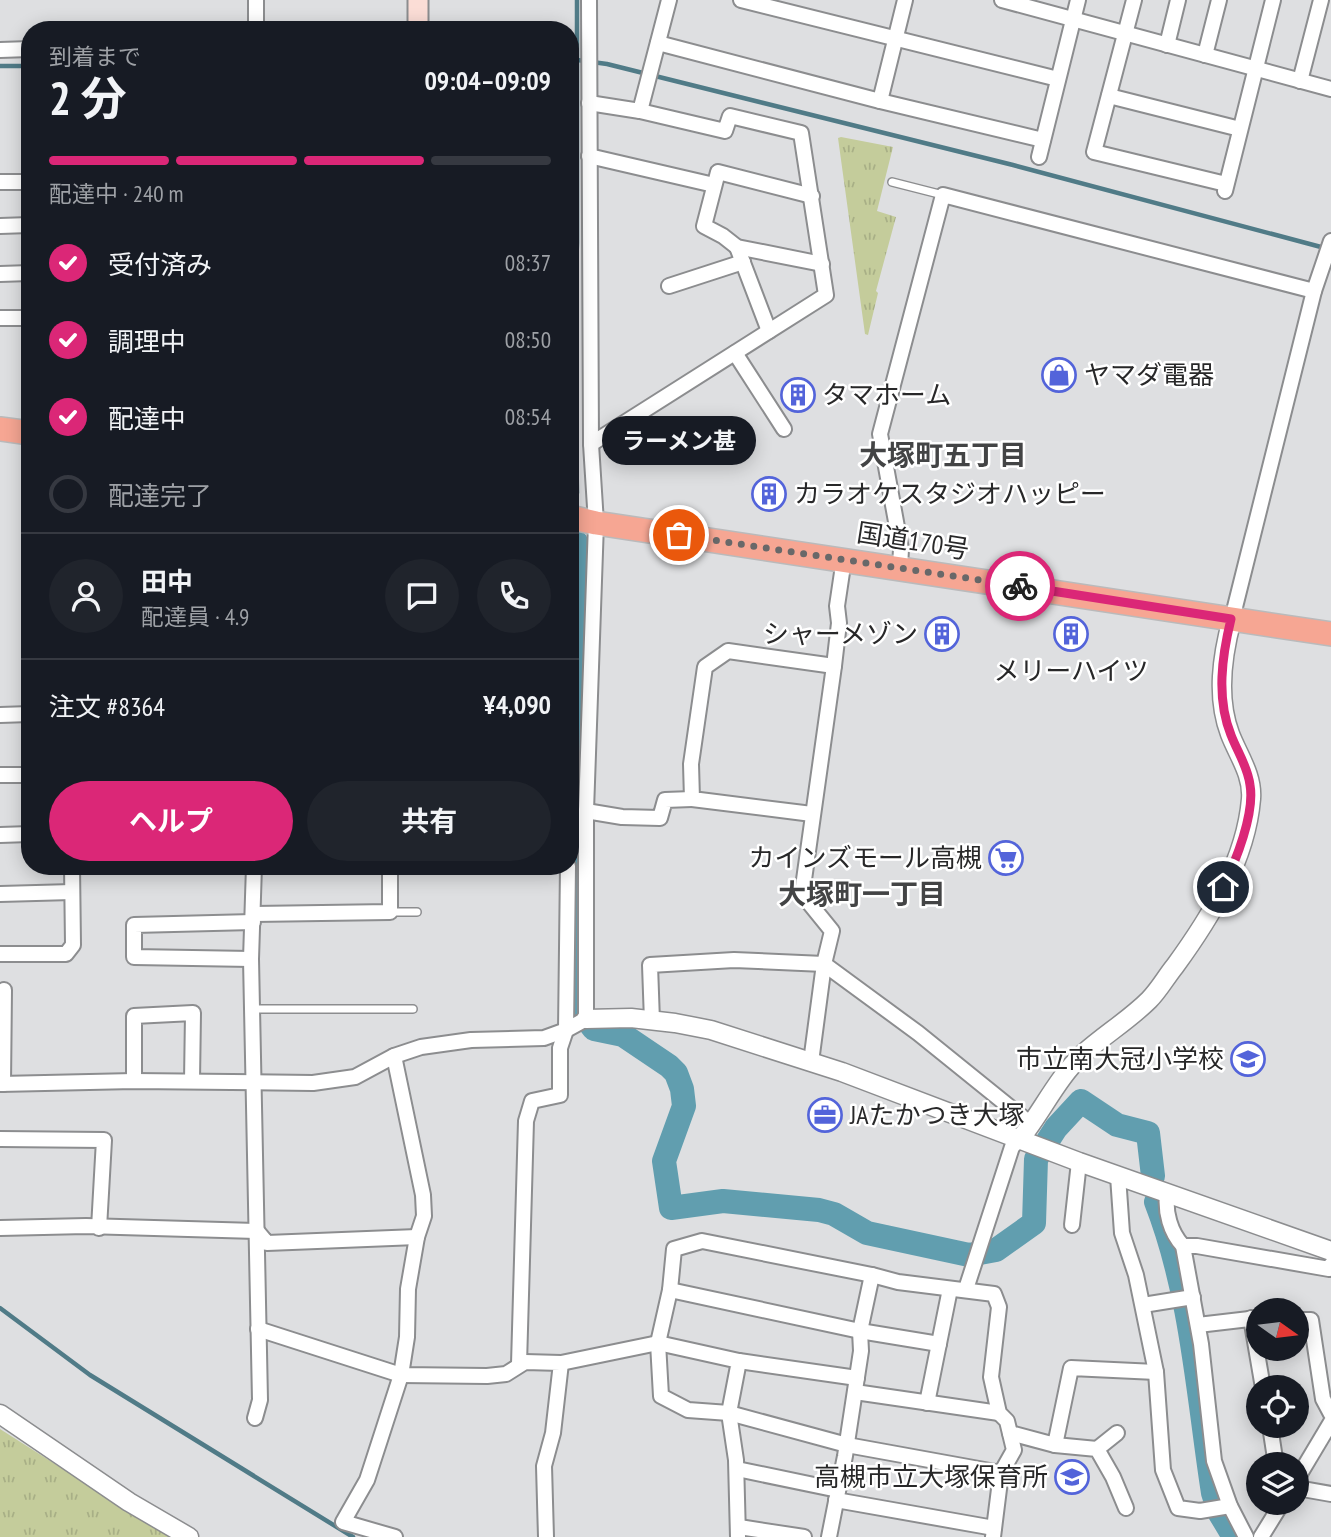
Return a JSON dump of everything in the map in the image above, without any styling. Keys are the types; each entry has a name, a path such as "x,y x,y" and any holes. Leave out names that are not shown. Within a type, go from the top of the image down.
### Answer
{"highway":[{"path":"0,429 21,432"},
{"name":"国道170号","path":"579,519 1331,634"}],"main road":[{"path":"418,0 418,21"}],"street":[{"path":"256,0 256,21"},
{"path":"586,1019 586,811 596,523 591,444 589,0"},
{"path":"640,111 669,0"},
{"path":"741,0 1058,79"},
{"path":"880,101 905,0"},
{"path":"1002,0 1331,89"},
{"path":"1039,158 1078,0"},
{"path":"1134,0 1094,152 1225,188 1273,0"},
{"path":"1167,45 1178,0"},
{"path":"1205,55 1219,0"},
{"path":"1300,81 1321,0"},
{"path":"658,43 1043,140"},
{"path":"0,50 21,49"},
{"path":"1109,96 1240,129"},
{"path":"589,103 640,111 724,131 730,116 801,132 826,295 591,444"},
{"path":"589,156 714,185"},
{"path":"812,196 718,172 704,226 737,247 822,264"},
{"path":"0,182 21,182"},
{"path":"900,567 901,549 880,434 943,195 1314,291"},
{"path":"0,226 21,225"},
{"path":"966,1289 1012,1147 1032,1125 1057,1085 1083,1054 1112,1033 1150,999 1202,929 1236,862 1251,797 1246,768 1230,734 1223,705 1222,675 1231,619 1314,291 1331,241"},
{"path":"737,247 769,331"},
{"path":"669,286 743,261"},
{"path":"0,274 21,273"},
{"path":"0,318 21,318"},
{"path":"735,353 784,429"},
{"path":"811,1062 824,964 832,931 802,894 834,666 839,623 837,606 844,559"},
{"path":"692,799 691,764 705,667 728,652 834,666"},
{"path":"0,715 21,714"},
{"path":"0,775 21,775"},
{"path":"586,811 622,817 660,818 665,800 692,799 812,814"},
{"path":"0,835 21,834"},
{"path":"0,954 66,954 73,945 72,875"},
{"path":"254,875 251,959 260,1400 255,1418"},
{"path":"251,959 134,957 134,926 390,912 390,875"},
{"path":"519,1364 526,1121 532,1101 560,1095 560,1048 566,1030 568,875"},
{"path":"0,894 72,892"},
{"path":"652,1021 650,965 734,960 824,964 918,1033 1032,1125"},
{"path":"4,990 2,1084 192,1080 254,1084 313,1083 355,1077 394,1056 421,1047 544,1038 586,1019 652,1021 711,1030 811,1062 1167,1194 1331,1251"},
{"path":"134,1081 134,1016 193,1013 192,1080"},
{"path":"394,1056 423,1195 424,1216 417,1237 408,1289 407,1337 401,1376 367,1479 343,1522 395,1537"},
{"path":"0,1139 104,1140 99,1228"},
{"path":"1072,1225 1079,1162"},
{"path":"1118,1176 1122,1233 1136,1275 1156,1372 1163,1470 1178,1508 1200,1511 1230,1506"},
{"path":"1167,1194 1166,1210 1178,1241 1183,1246 1198,1325 1214,1461 1241,1535"},
{"path":"0,1228 86,1226 257,1231 267,1243 417,1237"},
{"path":"737,1469 993,1532 1001,1473 1014,1450 1007,1421 999,1413 991,1377 999,1307 994,1294 898,1282 702,1241 674,1249 670,1290 658,1343 661,1396 688,1410 729,1413 847,1445 1001,1473"},
{"path":"1183,1246 1329,1269 1331,1265"},
{"path":"829,1537 847,1445 861,1351 860,1331 872,1275"},
{"path":"927,1403 950,1289"},
{"path":"670,1290 860,1331 939,1344"},
{"path":"1143,1306 1193,1297"},
{"path":"1198,1325 1246,1319"},
{"path":"1309,1320 1323,1399 1331,1414"},
{"path":"258,1329 401,1376 506,1374 524,1362 561,1363 658,1343 856,1385 927,1403 999,1413"},
{"path":"739,1361 729,1413 737,1469 739,1532 804,1537"},
{"path":"546,1537 544,1466 553,1433 561,1363"},
{"path":"1055,1445 1071,1368 1156,1372"},
{"path":"0,1414 129,1502 189,1537"},
{"path":"1309,1459 1331,1422"},
{"path":"1010,1433 1055,1445 1097,1450 1117,1433"},
{"path":"1097,1450 1114,1477 1126,1508"},
{"path":"1309,1490 1331,1494"},
{"path":"1261,1537 1275,1515"}],"lane":[{"path":"892,181 943,195"},
{"path":"390,912 417,912"},
{"path":"253,1009 413,1009"}],"green space":[{"path":"838,138 893,147 877,211 896,217 876,291 878,293 868,335 865,334"},
{"path":"0,1429 170,1537 0,1537"}],"waterway":[{"path":"577,0 577,21"},
{"path":"579,60 607,64 1013,165 1321,247"},
{"path":"0,66 21,66"},
{"path":"577,875 577,1007 594,1029 623,1035 669,1066 676,1073 682,1089 684,1106 664,1161 671,1208 723,1201 819,1210 834,1214 867,1233 969,1255 996,1250 1034,1223 1036,1159 1056,1128 1081,1101 1117,1125 1148,1133 1153,1176"},
{"path":"1156,1202 1168,1237 1186,1309 1213,1493 1219,1512 1234,1537"},
{"path":"0,1308 90,1375 353,1537"}],"way so far":[{"path":"679,535 1020,586"}],"place":[{"name":"ヤマダ電器","path":"1059,375"},
{"name":"タマホーム","path":"798,395"},
{"name":"カラオケスタジオハッピー","path":"769,494"},
{"name":"ラーメン甚","path":"679,535"},
{"name":"シャーメゾン","path":"942,634"},
{"name":"メリーハイツ","path":"1071,634"},
{"name":"カインズモール高槻","path":"1006,858"},
{"name":"市立南大冠小学校","path":"1248,1059"},
{"name":"JAたかつき大塚","path":"825,1115"},
{"name":"高槻市立大塚保育所","path":"1072,1477"}],"district":[{"name":"大塚町五丁目","path":"943,455"},
{"name":"大塚町一丁目","path":"862,894"}],"route":[{"path":"1020,586 1231,619 1222,675 1223,705 1230,734 1246,768 1251,797 1236,862 1223,887"}]}
